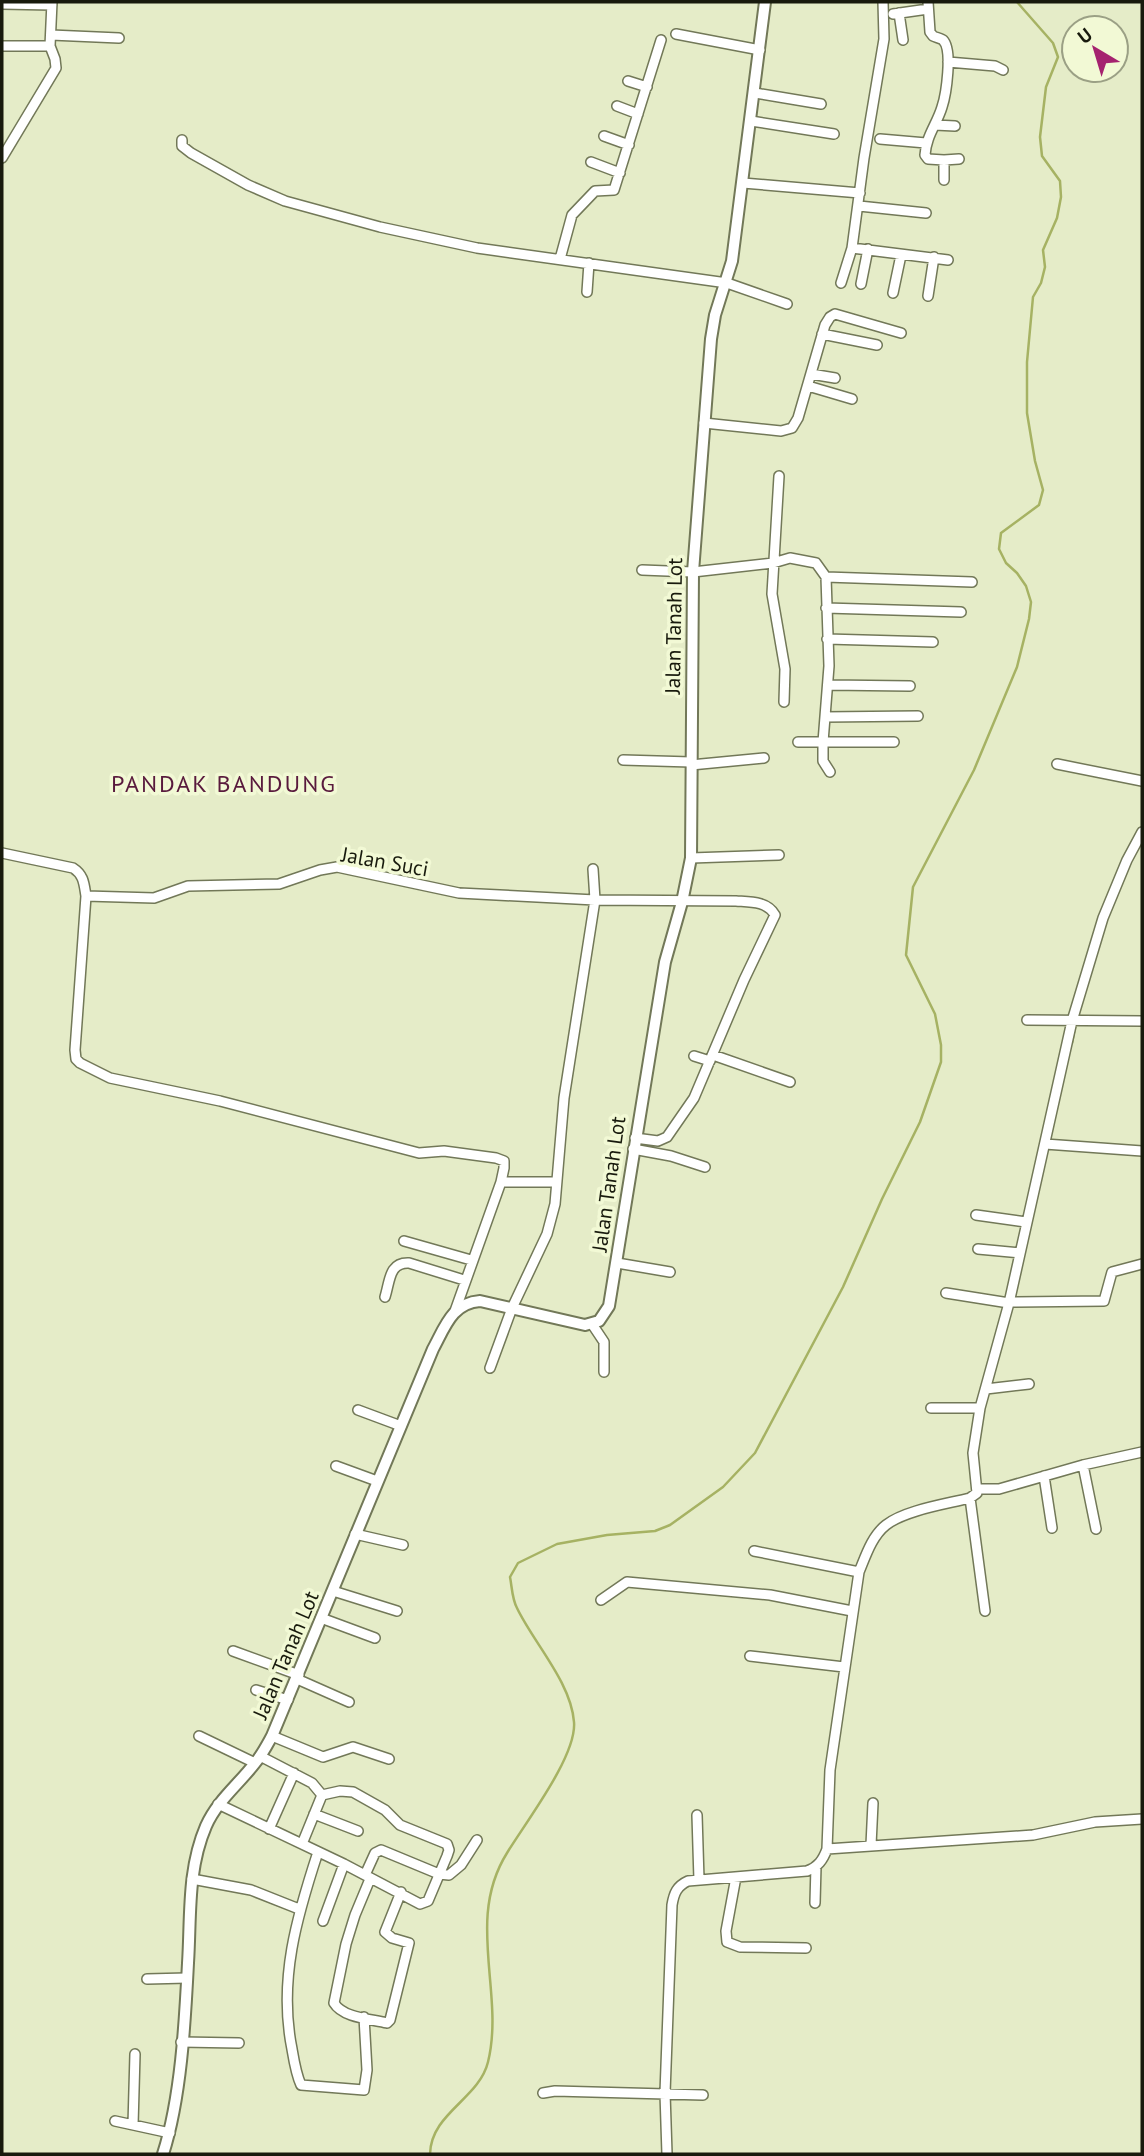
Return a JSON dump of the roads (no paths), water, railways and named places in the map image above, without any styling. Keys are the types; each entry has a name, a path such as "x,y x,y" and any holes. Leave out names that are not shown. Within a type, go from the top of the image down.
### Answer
{"main road":[{"name":"Jalan Tanah Lot","path":"592,1324 607,1311 665,962 691,858 693,572 704,423 713,322 727,283 734,251 765,2"},
{"path":"455,1311 471,1302 480,1301 585,1325 592,1324"},
{"name":"Jalan Tanah Lot","path":"163,2154 170,2133 187,1978 192,1879 201,1840 218,1804 258,1759 272,1736 433,1349 455,1311"}],"street":[{"path":"841,283 852,248 884,39 883,2"},
{"path":"2,4 52,3 50,46 56,63 54,74 2,158"},
{"path":"903,40 896,13 928,5 930,32 943,39 948,62 944,101 926,143 926,157 959,159"},
{"path":"676,34 760,50"},
{"path":"51,35 119,38"},
{"path":"560,259 574,213 595,191 614,191 661,40"},
{"path":"2,46 50,46"},
{"path":"948,62 995,66 1003,70"},
{"path":"628,81 647,87"},
{"path":"755,93 821,104"},
{"path":"617,106 638,114"},
{"path":"751,121 834,134"},
{"path":"934,125 954,126"},
{"path":"604,136 629,145"},
{"path":"880,139 926,143"},
{"path":"182,140 182,146 191,153 248,185 285,201 418,237 477,248 727,283 787,304"},
{"path":"944,160 944,180"},
{"path":"591,162 620,173"},
{"path":"743,183 860,193"},
{"path":"859,206 926,213"},
{"path":"852,248 948,260"},
{"path":"861,284 868,249"},
{"path":"893,293 901,255"},
{"path":"928,296 934,257"},
{"path":"587,292 589,263"},
{"path":"704,423 788,430 799,418 822,334 835,314 901,332"},
{"path":"822,334 877,345"},
{"path":"811,373 835,378"},
{"path":"808,386 852,399"},
{"path":"779,476 772,594 785,669 784,702"},
{"path":"642,570 693,572 773,563 790,558 813,561 821,567 826,577 828,685 822,761 830,772"},
{"path":"826,577 972,582"},
{"path":"826,608 961,612"},
{"path":"827,639 933,642"},
{"path":"828,685 910,686"},
{"path":"825,717 918,716"},
{"path":"798,742 894,742"},
{"path":"623,760 691,763 764,758"},
{"path":"1057,764 1142,781"},
{"path":"667,2154 665,2094 672,1905 678,1886 688,1881 802,1871 816,1866 827,1849 830,1770 859,1572 869,1547 885,1526 912,1513 970,1498 978,1489 973,1453 980,1408 1009,1302 1026,1222 1103,918 1127,859 1142,832"},
{"path":"2,853 73,868 83,879 86,896 75,1050 76,1059 80,1063 110,1078 220,1101 419,1153 444,1151 501,1158 505,1164 501,1182 455,1311"},
{"path":"691,858 779,855"},
{"name":"Jalan Suci","path":"86,896 154,898 188,886 279,884 337,867 459,893 595,900 759,903 769,907 775,915 744,980 712,1058"},
{"path":"490,1368 512,1308 547,1234 555,1203 564,1098 595,900 593,869"},
{"path":"1027,1020 1142,1021"},
{"path":"694,1056 712,1058 790,1082"},
{"path":"634,1144 667,1137 694,1098 712,1058"},
{"path":"634,1144 705,1167"},
{"path":"1046,1144 1142,1151"},
{"path":"501,1182 556,1182"},
{"path":"976,1214 1026,1222"},
{"path":"404,1241 471,1260"},
{"path":"978,1249 1020,1253"},
{"path":"385,1297 394,1267 400,1263 410,1263 464,1280"},
{"path":"617,1263 670,1272"},
{"path":"946,1293 1009,1302 1104,1301 1112,1272 1142,1264"},
{"path":"592,1324 604,1342 604,1372"},
{"path":"986,1389 1029,1384"},
{"path":"931,1408 980,1408"},
{"path":"358,1410 401,1426"},
{"path":"978,1489 999,1489 1083,1465 1142,1452"},
{"path":"1083,1465 1096,1529"},
{"path":"336,1466 377,1481"},
{"path":"1044,1476 1052,1528"},
{"path":"970,1498 985,1611"},
{"path":"355,1534 403,1545"},
{"path":"754,1551 859,1572"},
{"path":"601,1600 627,1582 770,1595 852,1611"},
{"path":"333,1591 397,1611"},
{"path":"321,1618 375,1638"},
{"path":"233,1651 298,1677 349,1702"},
{"path":"750,1656 844,1667"},
{"path":"256,1690 288,1700"},
{"path":"199,1736 294,1773 312,1783 322,1796"},
{"path":"272,1736 323,1757 353,1747 389,1759"},
{"path":"269,1829 294,1773"},
{"path":"218,1804 423,1904 428,1901 449,1850 447,1844 400,1825 385,1810 353,1793 340,1791 322,1796"},
{"path":"302,1844 322,1796"},
{"path":"871,1845 873,1803"},
{"path":"314,1814 358,1831"},
{"path":"697,1815 699,1880"},
{"path":"827,1849 1032,1835 1095,1822 1142,1819"},
{"path":"401,1892 385,1932 392,1938 409,1943 390,2020 387,2023 348,2014 334,2003 346,1944 375,1853 381,1850 439,1874 449,1875 456,1871 477,1840"},
{"path":"318,1852 293,1933 286,2001 289,2031 301,2085 364,2090 367,2070 364,2017"},
{"path":"323,1921 344,1864"},
{"path":"815,1903 816,1866"},
{"path":"736,1877 726,1931 727,1942 740,1947 806,1948"},
{"path":"192,1879 251,1890 299,1909"},
{"path":"148,1979 187,1978"},
{"path":"181,2042 239,2043"},
{"path":"133,2125 135,2054"},
{"path":"543,2093 703,2095"},
{"path":"115,2121 170,2133"}],"waterway":[{"path":"430,2154 432,2140 438,2128 475,2086 488,2062 492,2010 487,1930 495,1878 507,1853 559,1770 573,1736 574,1722 566,1692 517,1608 510,1577 518,1563 557,1544 607,1535 655,1531 670,1525 723,1487 755,1453 843,1287 920,1122 941,1062 941,1045 935,1014 906,955 913,887 974,770 1017,667 1031,602 1026,586 1006,563 999,549 1001,533 1039,505 1043,490 1027,413 1027,362 1033,297 1041,283 1045,267 1043,250 1057,218 1061,197 1060,181 1042,156 1040,137 1046,87 1058,57 1053,43 1017,2"},
{"path":"1072,1043 1076,1022"}],"district":[{"name":"PANDAK BANDUNG","path":"224,784"}]}
